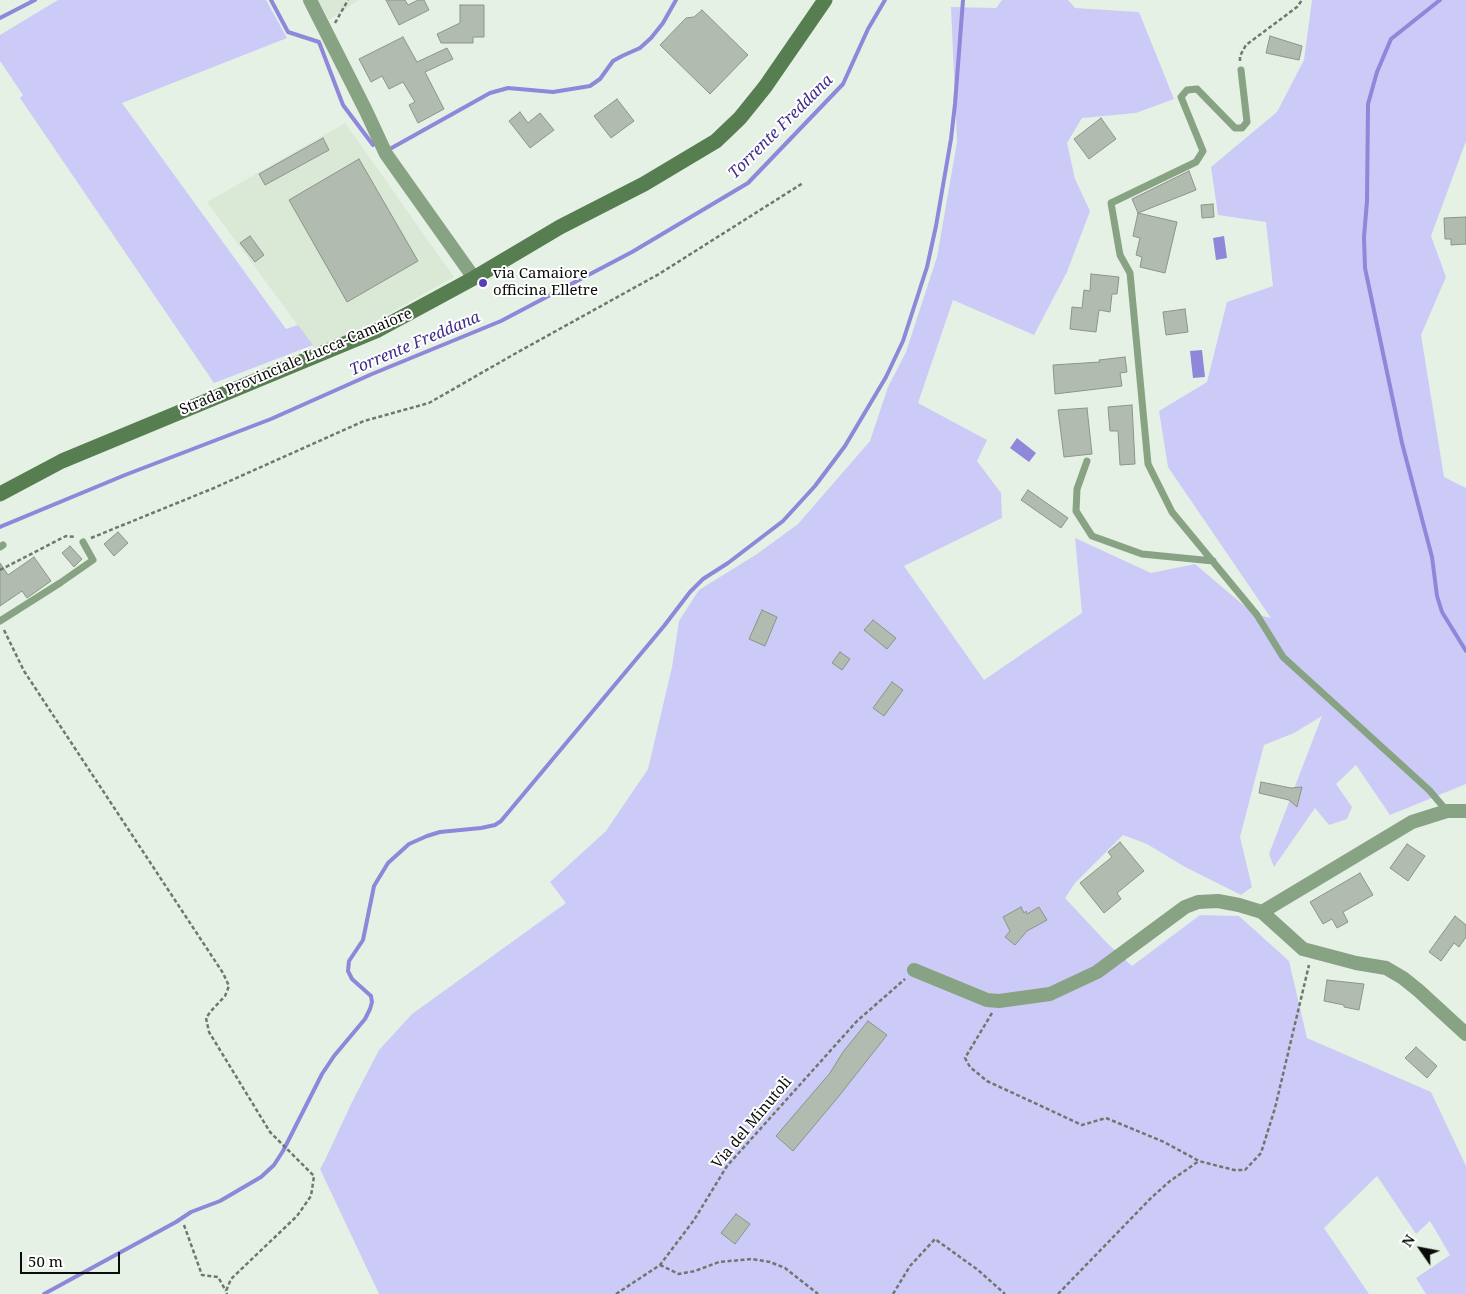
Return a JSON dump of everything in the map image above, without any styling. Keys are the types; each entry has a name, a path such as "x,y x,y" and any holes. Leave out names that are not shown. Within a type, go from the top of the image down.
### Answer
{"main road":[{"name":"Strada Provinciale Lucca-Camaiore","path":"0,494 62,460 378,330 474,278 560,227 644,184 716,141 740,118 765,87 825,0"}],"street":[{"path":"310,0 386,154 474,278"},
{"path":"1262,912 1412,822 1447,811 1466,811"},
{"path":"914,970 987,1000 999,1001 1050,994 1097,972 1185,907 1198,902 1218,901 1262,912 1303,949 1356,963 1386,968 1418,990 1466,1034"}],"lane":[{"path":"1241,70 1247,122 1242,128 1234,128 1197,89 1187,90 1181,97 1203,151 1196,162 1111,203 1120,255 1130,273 1148,464 1172,512 1257,615 1283,656 1429,790 1447,811"},
{"path":"1087,461 1077,489 1076,511 1092,536 1142,554 1213,561"},
{"path":"0,621 93,560 82,542"}],"path":[{"path":"328,35 348,0"},
{"path":"1241,70 1240,56 1246,45 1297,7 1302,0"},
{"path":"0,570 66,536 75,536 82,542 214,488 364,420 429,403 659,274 803,183"},
{"path":"0,621 24,671 223,973 228,986 225,996 206,1018 209,1032 270,1132 314,1176 311,1196 297,1216 231,1279 227,1292"},
{"path":"999,1001 965,1058 970,1067 987,1080 1082,1125 1106,1118 1164,1142 1199,1161 1234,1170 1245,1170 1261,1153 1275,1108 1312,951"},
{"name":"Via del Minutoli","path":"616,1294 660,1265 694,1220 727,1166 857,1021 914,970"},
{"path":"1058,1294 1151,1198 1170,1181 1199,1161"},
{"path":"184,1225 202,1275 218,1277 227,1292"},
{"path":"893,1294 910,1266 935,1238 978,1270 1005,1294"},
{"path":"660,1265 680,1274 719,1262 752,1259 770,1262 785,1268 818,1294"}],"shaded area":[{"path":"58,0 266,0 287,38 122,103 286,329 298,325 313,345 214,383 20,98 23,95 0,61 0,35"},
{"path":"318,0 359,0 329,20"},
{"path":"1002,0 1068,0 1075,8 1139,12 1174,99 1136,113 1082,118 1067,143 1075,179 1090,211 1067,272 1034,335 953,300 918,403 987,440 977,461 1001,493 1002,518 904,566 984,680 1082,613 1075,538 1151,573 1195,564 1254,614 1271,618 1168,467 1159,411 1207,382 1227,302 1273,286 1266,222 1218,215 1211,167 1277,112 1304,60 1312,0 1466,0 1466,141 1431,236 1446,277 1421,335 1444,477 1466,488 1466,784 1390,815 1356,765 1336,784 1352,807 1347,819 1329,825 1315,808 1274,867 1269,854 1322,716 1294,733 1264,745 1240,837 1252,887 1241,895 1185,867 1147,844 1123,835 1075,883 1065,898 1107,943 1132,966 1200,915 1239,916 1289,961 1307,1038 1431,1092 1466,1166 1466,1294 1426,1294 1416,1278 1450,1255 1430,1221 1416,1234 1377,1176 1324,1228 1369,1294 379,1294 320,1169 352,1102 379,1050 412,1014 566,903 550,882 606,831 648,769 672,667 679,621 699,590 757,554 798,524 870,441 888,387 906,352 937,257 957,142 951,7 996,8"},
{"path":"345,123 454,277 318,353 207,202"},
{"path":"1224,236 1227,258 1216,260 1213,238"},
{"path":"1202,350 1205,377 1193,378 1190,351"},
{"path":"1017,438 1036,453 1029,462 1010,448"}],"building":[{"path":"386,0 405,0 408,5 418,0 424,0 429,10 399,25"},
{"path":"460,5 484,5 484,37 473,37 473,43 441,43 437,34 460,23"},
{"path":"702,10 748,55 710,94 660,45 686,18 694,17"},
{"path":"1270,36 1302,46 1299,60 1266,53"},
{"path":"403,37 417,62 447,48 453,59 425,72 444,109 418,123 409,105 415,102 403,82 389,89 382,76 371,82 359,59"},
{"path":"617,99 634,121 611,138 594,116"},
{"path":"520,112 528,123 540,113 554,130 530,148 509,121"},
{"path":"1101,118 1116,139 1089,159 1074,139"},
{"path":"323,138 329,150 265,185 259,174"},
{"path":"359,159 418,261 347,302 289,200"},
{"path":"1189,171 1196,190 1138,213 1132,199"},
{"path":"1213,204 1214,217 1202,218 1201,205"},
{"path":"1138,213 1177,222 1165,273 1140,267 1142,257 1136,255 1140,238 1133,236"},
{"path":"1466,217 1466,244 1451,245 1451,239 1445,239 1444,218"},
{"path":"250,236 264,255 255,262 240,243"},
{"path":"1091,274 1119,277 1117,294 1112,294 1110,312 1099,310 1096,332 1070,329 1072,307 1082,308 1084,290 1090,291"},
{"path":"1185,309 1188,332 1166,335 1163,312"},
{"path":"1125,357 1127,372 1120,373 1122,386 1055,394 1053,365 1100,362 1099,360"},
{"path":"1132,405 1135,464 1120,465 1118,431 1110,431 1108,407"},
{"path":"1087,408 1092,454 1064,457 1058,410"},
{"path":"1028,490 1068,518 1061,528 1021,500"},
{"path":"118,532 128,543 114,556 104,544"},
{"path":"70,546 82,559 74,567 62,553"},
{"path":"34,557 51,581 27,598 22,591 0,606 0,563 8,575"},
{"path":"762,610 777,617 765,646 749,639"},
{"path":"873,620 896,638 887,649 864,630"},
{"path":"840,652 850,659 842,670 832,663"},
{"path":"892,682 903,690 884,716 873,708"},
{"path":"1261,782 1291,788 1302,787 1297,807 1289,800 1259,793"},
{"path":"1120,842 1144,871 1117,893 1121,899 1104,913 1080,883 1112,857 1108,852"},
{"path":"1407,844 1425,856 1408,881 1390,868"},
{"path":"1360,873 1373,895 1343,912 1348,922 1337,928 1332,919 1323,924 1310,902"},
{"path":"1021,907 1024,913 1026,911 1027,914 1039,907 1047,920 1027,931 1015,945 1005,937 1010,931 1003,917"},
{"path":"1455,916 1466,925 1466,937 1459,947 1454,943 1441,961 1429,952"},
{"path":"1327,980 1364,984 1359,1010 1324,1001"},
{"path":"868,1021 887,1035 793,1151 776,1136 830,1073 843,1052"},
{"path":"1416,1047 1437,1066 1427,1078 1405,1058"},
{"path":"736,1214 750,1224 735,1244 721,1233"}],"waterway":[{"path":"0,18 35,0"},
{"path":"271,0 288,32 319,42 343,105 373,145"},
{"path":"388,150 490,93 508,88 553,92 590,86 600,79 613,61 640,48 651,38 663,23 676,0"},
{"name":"Torrente Freddana","path":"0,527 125,475 271,419 372,374 501,321 632,252 748,183 843,84 868,29 885,0"},
{"path":"44,1294 191,1212 220,1201 261,1177 274,1165 322,1074 334,1056 365,1019 370,1009 371,996 352,979 348,971 349,961 363,940 374,886 388,863 409,844 427,836 440,832 481,828 495,825 501,821 664,626 690,592 703,579 728,563 783,521 815,486 845,446 886,377 903,341 927,267 951,139 963,0"},
{"path":"1440,0 1391,39 1377,72 1368,104 1367,201 1364,237 1365,268 1402,443 1432,557 1437,596 1442,612 1466,651"}],"place":[{"name":"via Camaiore officina Elletre","path":"483,283"}]}
